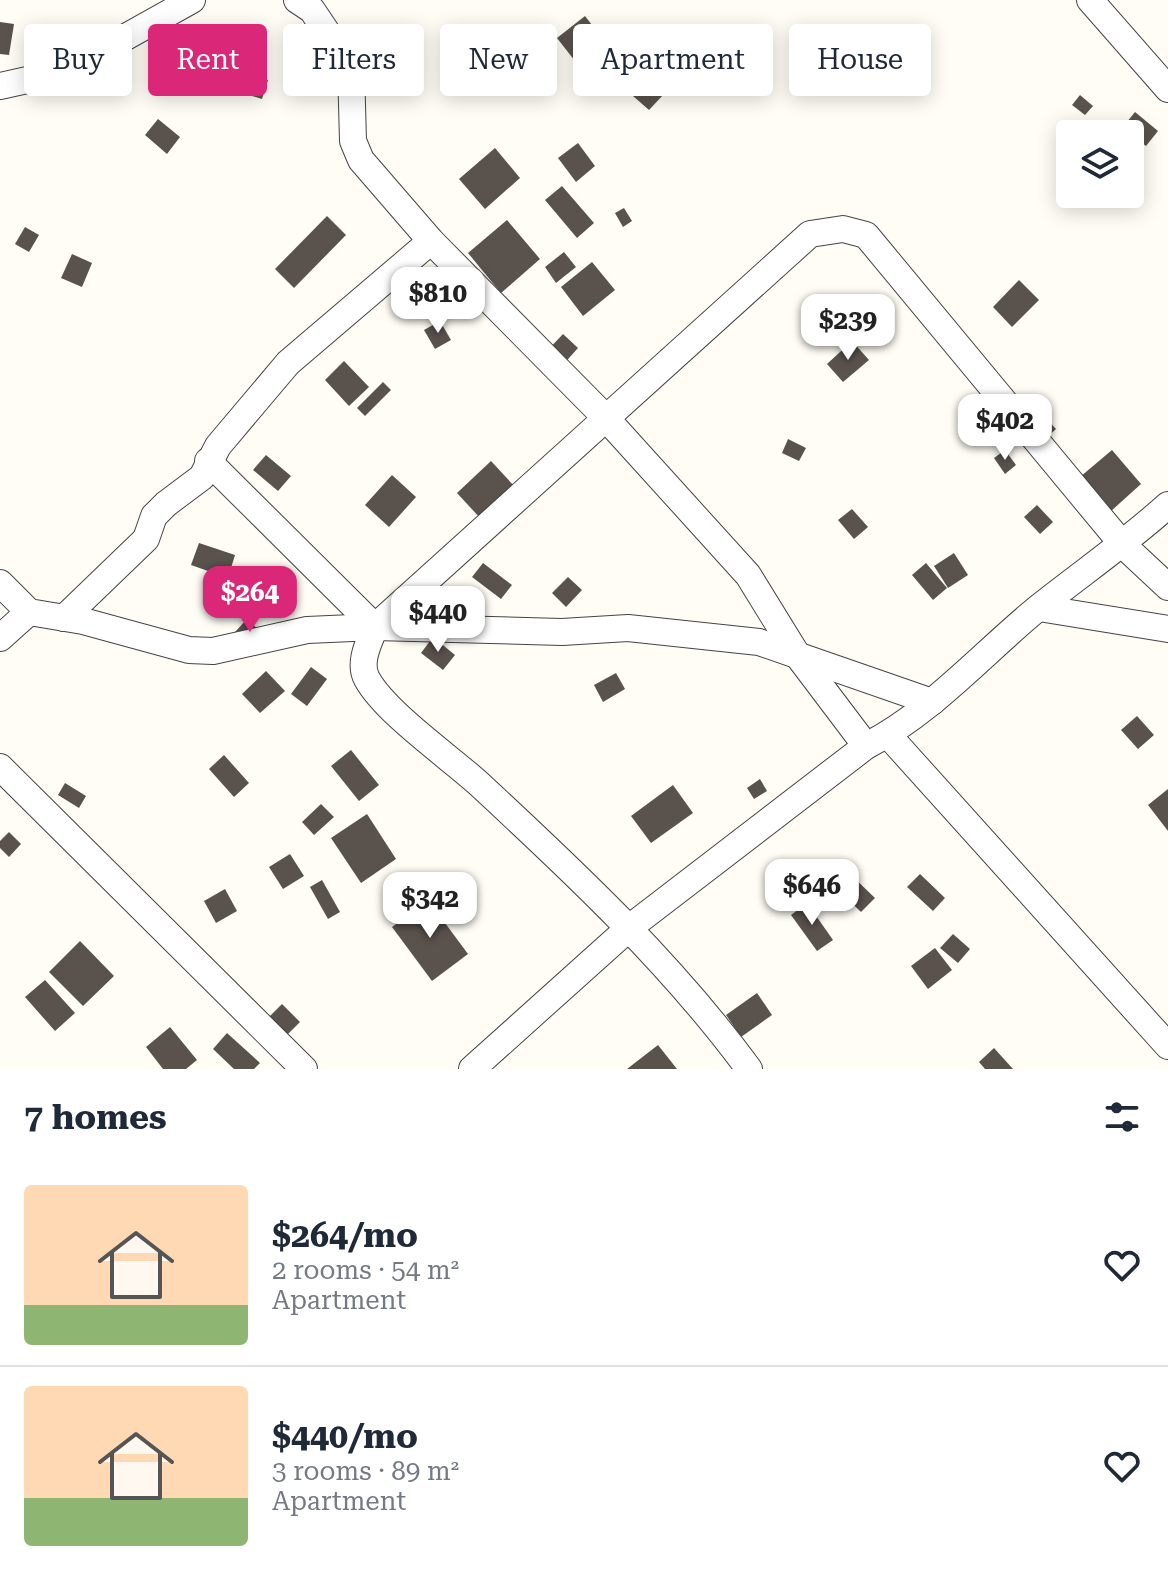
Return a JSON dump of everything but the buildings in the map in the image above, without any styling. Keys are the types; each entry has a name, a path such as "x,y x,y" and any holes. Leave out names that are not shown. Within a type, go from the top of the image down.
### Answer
{"street":[{"path":"0,86 63,72 192,0"},
{"path":"297,0 312,10 351,68 353,141 361,160 431,241 604,416 748,575 798,656 1168,1046"},
{"path":"1090,0 1168,89"},
{"path":"362,627 810,234 843,229 866,235 1123,545 1168,587"},
{"path":"64,618 146,539 154,516 202,477 208,461 288,363 431,241"},
{"path":"208,461 362,627 367,680 405,720 476,781 629,928 712,1019 749,1069"},
{"path":"472,1069 629,928 877,740 932,702 1039,608 1123,545 1168,505"},
{"path":"0,583 29,612 189,650 213,651 307,630 362,627 562,632 628,628 739,638 842,668 932,702"},
{"path":"1039,608 1168,629"},
{"path":"0,638 29,612"},
{"path":"0,767 304,1069"}]}
